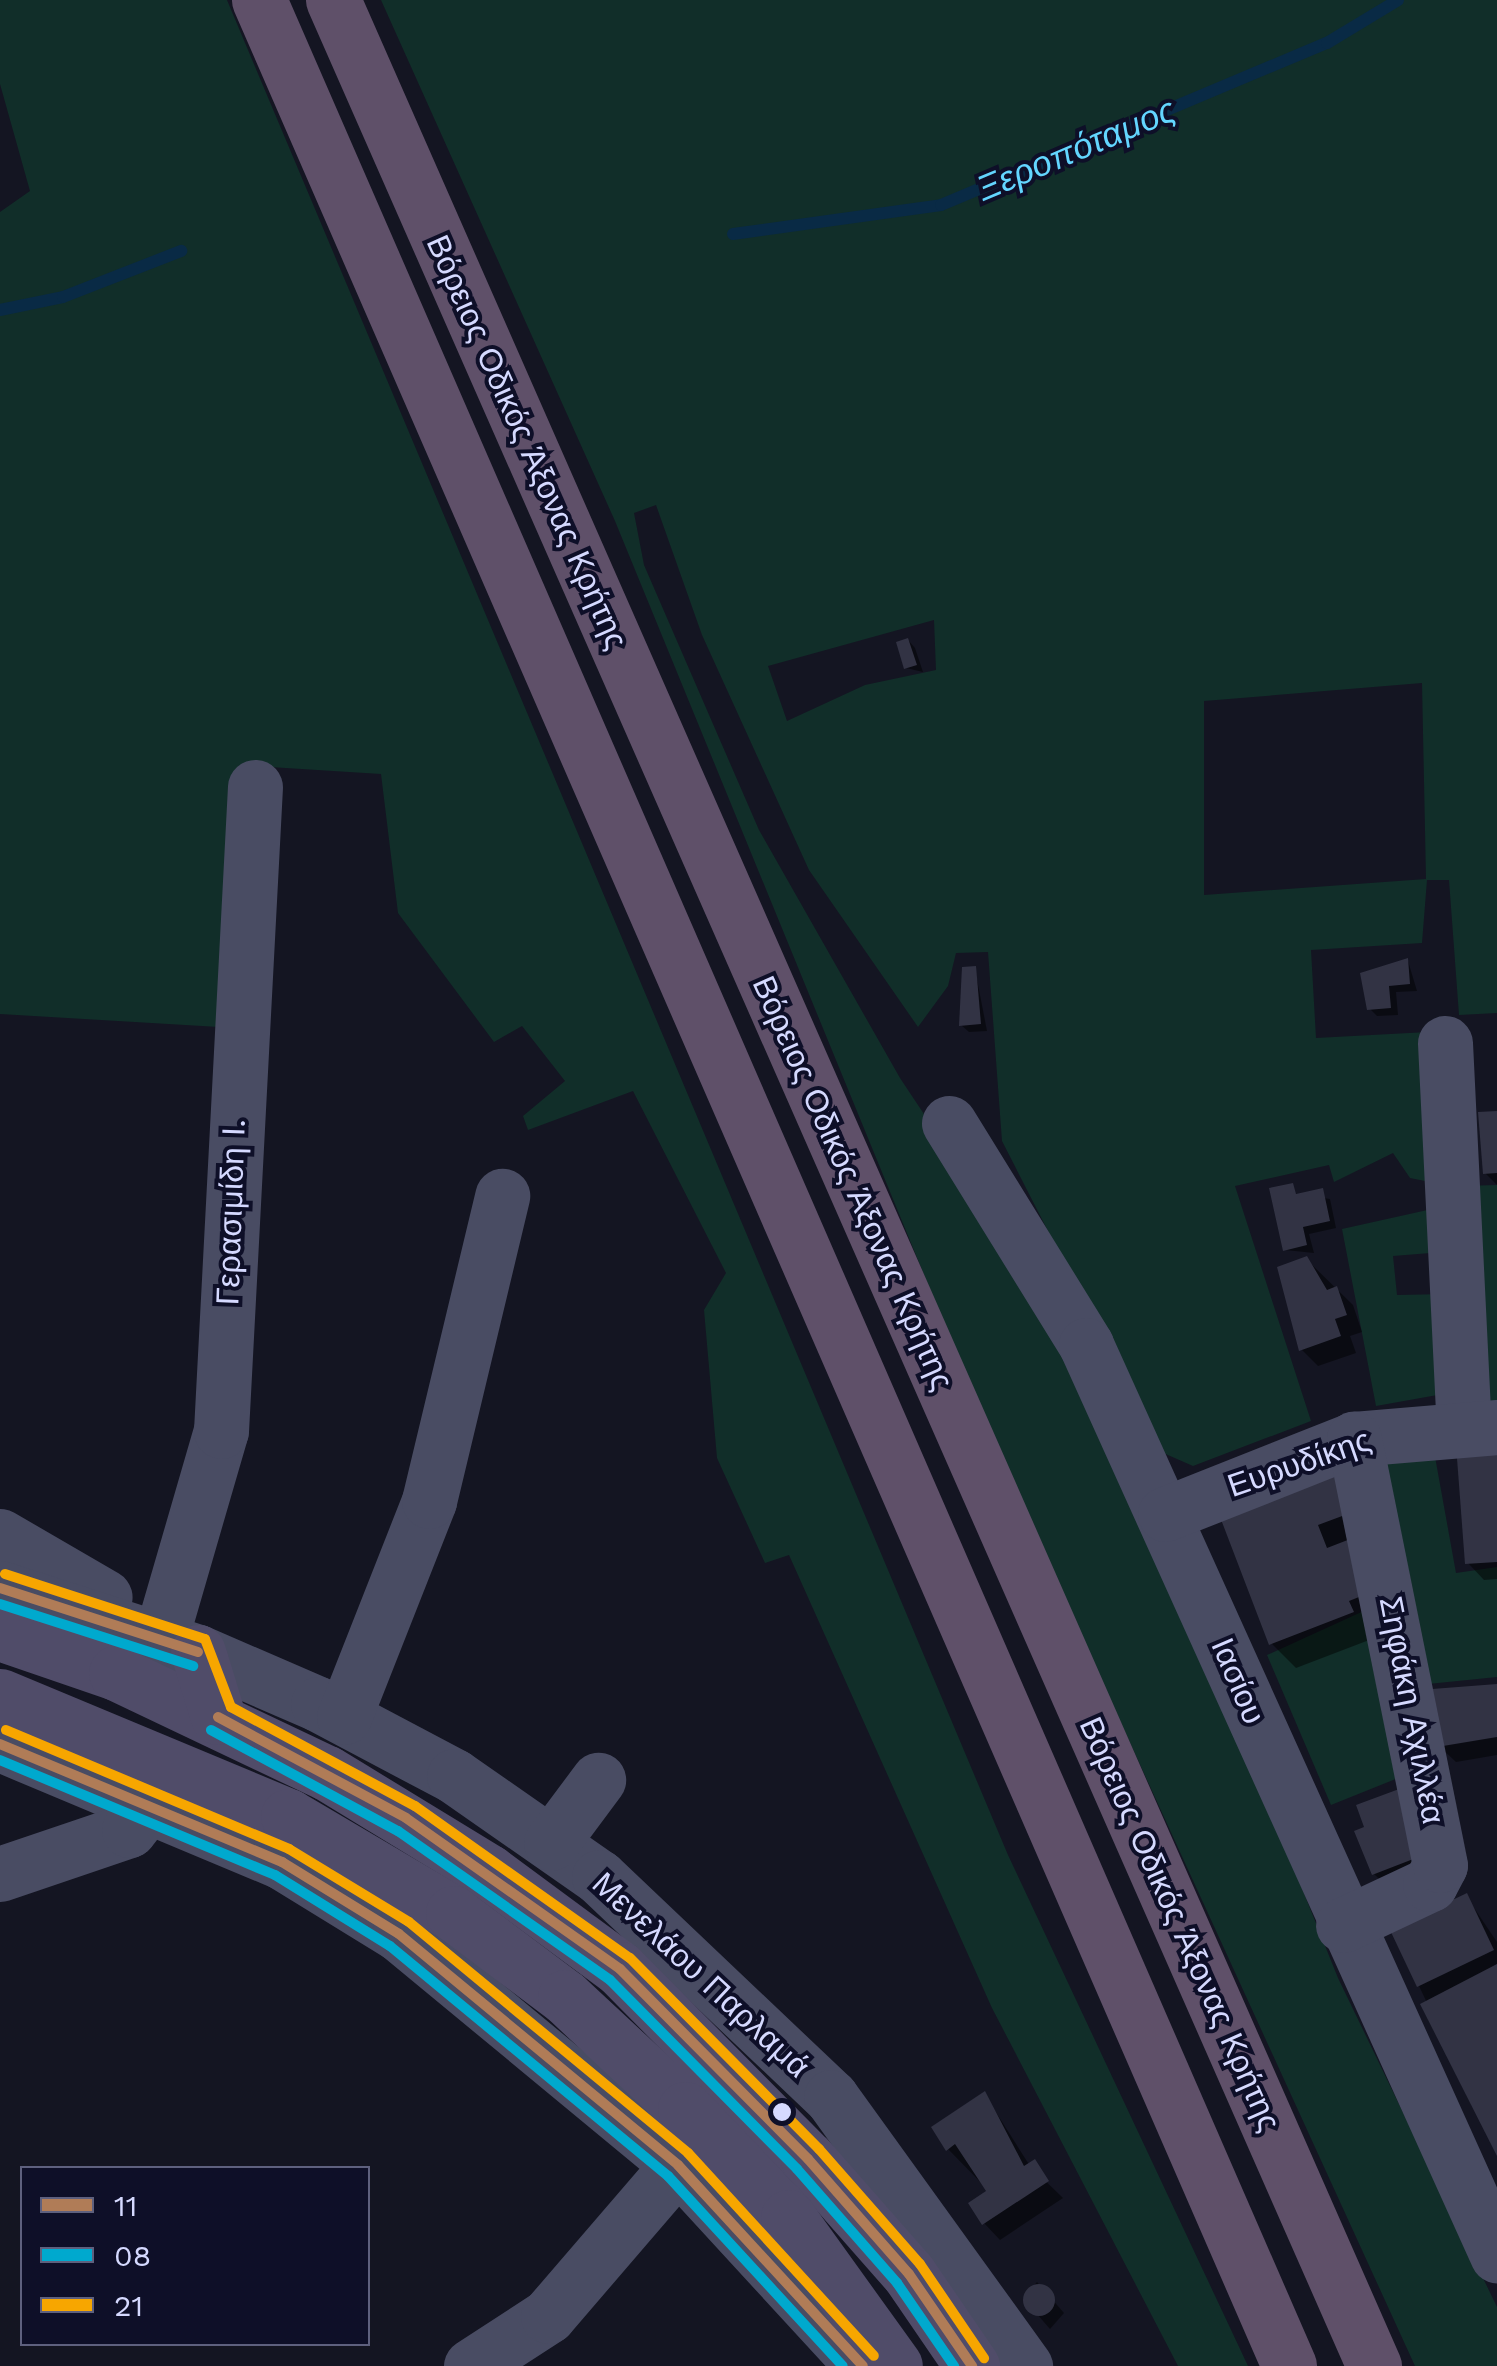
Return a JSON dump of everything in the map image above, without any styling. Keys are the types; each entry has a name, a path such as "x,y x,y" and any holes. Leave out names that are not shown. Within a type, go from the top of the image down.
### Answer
{"highway":[{"name":"Βόρειος Οδικός Άξονας Κρήτης","path":"259,0 1289,2366"},
{"name":"Βόρειος Οδικός Άξονας Κρήτης","path":"333,0 1374,2366"}],"main road":[{"path":"0,1633 218,1717 406,1818 620,1969 820,2174 909,2274 972,2366"},
{"path":"180,1641 218,1717"},
{"path":"0,1696 288,1816 453,1913 565,1997 685,2109 788,2216 896,2366"}],"street":[{"name":"Γερασιμίδη Ι.","path":"180,1641 220,1443 256,787"},
{"path":"1445,1042 1480,1426"},
{"name":"Ιασίου","path":"949,1123 1062,1297 1165,1514 1343,1926 1497,2254"},
{"path":"344,1717 429,1501 502,1196"},
{"name":"Ευρυδίκης","path":"1165,1514 1354,1440 1480,1426"},
{"name":"Σηφάκη Αχιλλέα","path":"1343,1926 1430,1884 1440,1865 1354,1440"},
{"path":"0,1536 180,1641"},
{"name":"Μενελάου Παρλαμά","path":"0,1588 180,1641 344,1717 551,1843 714,1978 831,2097 1025,2366"},
{"path":"0,1744 151,1802 282,1862 399,1934 678,2165 863,2366"},
{"path":"551,1843 598,1780"},
{"path":"0,1874 129,1830 151,1802"},
{"path":"471,2366 548,2316 678,2165"}],"green space":[{"path":"0,0 227,0 1008,1855 1248,2366 1178,2366 992,2008 789,1555 765,1563 717,1458 704,1310 726,1273 633,1091 528,1130 523,1116 565,1081 522,1026 494,1042 398,913 381,774 239,765 219,1027 0,1014 0,212 30,191 0,84"},
{"path":"381,0 1497,0 1497,1013 1459,1015 1449,880 1427,880 1422,943 1311,950 1316,1038 1428,1032 1440,1184 1410,1178 1393,1153 1334,1182 1329,1165 1235,1186 1311,1421 1193,1466 1161,1452 1002,1141 988,952 956,953 948,986 918,1027 809,870 702,635 656,505 634,513 644,565 759,830 900,1078 1027,1269 1211,1662 1338,1978 1497,2307 1497,2366 1415,2366 993,1443 615,521","holes":["934,620 936,670 865,685 787,721 768,666","1422,683 1426,879 1204,895 1204,701"]},
{"path":"1497,1185 1497,1412 1485,1408 1462,1186"},
{"path":"1441,1207 1443,1252 1393,1256 1397,1295 1448,1294 1443,1394 1376,1406 1342,1229"},
{"path":"1432,1440 1456,1573 1497,1567 1497,1677 1428,1684 1375,1452"},
{"path":"1379,1604 1418,1770 1331,1805 1267,1655"}],"building":[{"path":"908,638 917,665 904,669 896,642"},
{"path":"1408,958 1410,984 1389,986 1391,1008 1367,1010 1360,973"},
{"path":"976,966 981,1024 959,1026 962,967"},
{"path":"1497,1111 1497,1173 1483,1174 1478,1112"},
{"path":"1293,1183 1296,1194 1323,1188 1330,1221 1303,1227 1307,1245 1283,1251 1269,1188"},
{"path":"1307,1256 1327,1290 1337,1286 1347,1315 1335,1319 1341,1336 1299,1351 1277,1267"},
{"path":"1497,1443 1497,1562 1465,1564 1456,1445"},
{"path":"1342,1460 1361,1509 1318,1525 1327,1548 1358,1536 1379,1589 1349,1601 1354,1612 1269,1645 1217,1509"},
{"path":"1497,1684 1497,1737 1437,1747 1432,1689"},
{"path":"1418,1782 1434,1851 1372,1875 1354,1831 1364,1827 1356,1805"},
{"path":"1467,1893 1494,1950 1417,1987 1390,1930"},
{"path":"1497,1964 1497,2156 1420,2004"},
{"path":"985,2091 1024,2166 1035,2159 1049,2181 982,2225 968,2203 986,2191 955,2144 946,2151 931,2127"},
{"path":"1039,2284 1051,2288 1055,2300 1051,2312 1039,2316 1027,2312 1023,2300 1027,2288"}],"waterway":[{"name":"Ξεροπόταμος","path":"733,234 941,205 1327,43 1398,0"},
{"name":"Ξεροπόταμος","path":"0,310 63,297 181,251"}],"transit line":[{"name":"21","path":"5,1574 205,1639 231,1707 415,1806 630,1958 819,2149 920,2264 984,2358"},
{"name":"11","path":"0,1588 198,1652"},
{"name":"08","path":"0,1604 193,1666"},
{"name":"11","path":"218,1717 406,1818 620,1969 808,2159 909,2274 972,2366"},
{"name":"21","path":"6,1730 289,1849 409,1922 688,2153 874,2356"},
{"name":"08","path":"211,1730 398,1831 610,1980 797,2169 897,2283 954,2366"},
{"name":"11","path":"0,1744 282,1862 399,1934 678,2165 863,2366"},
{"name":"08","path":"0,1760 275,1875 390,1946 668,2176 843,2366"}]}
